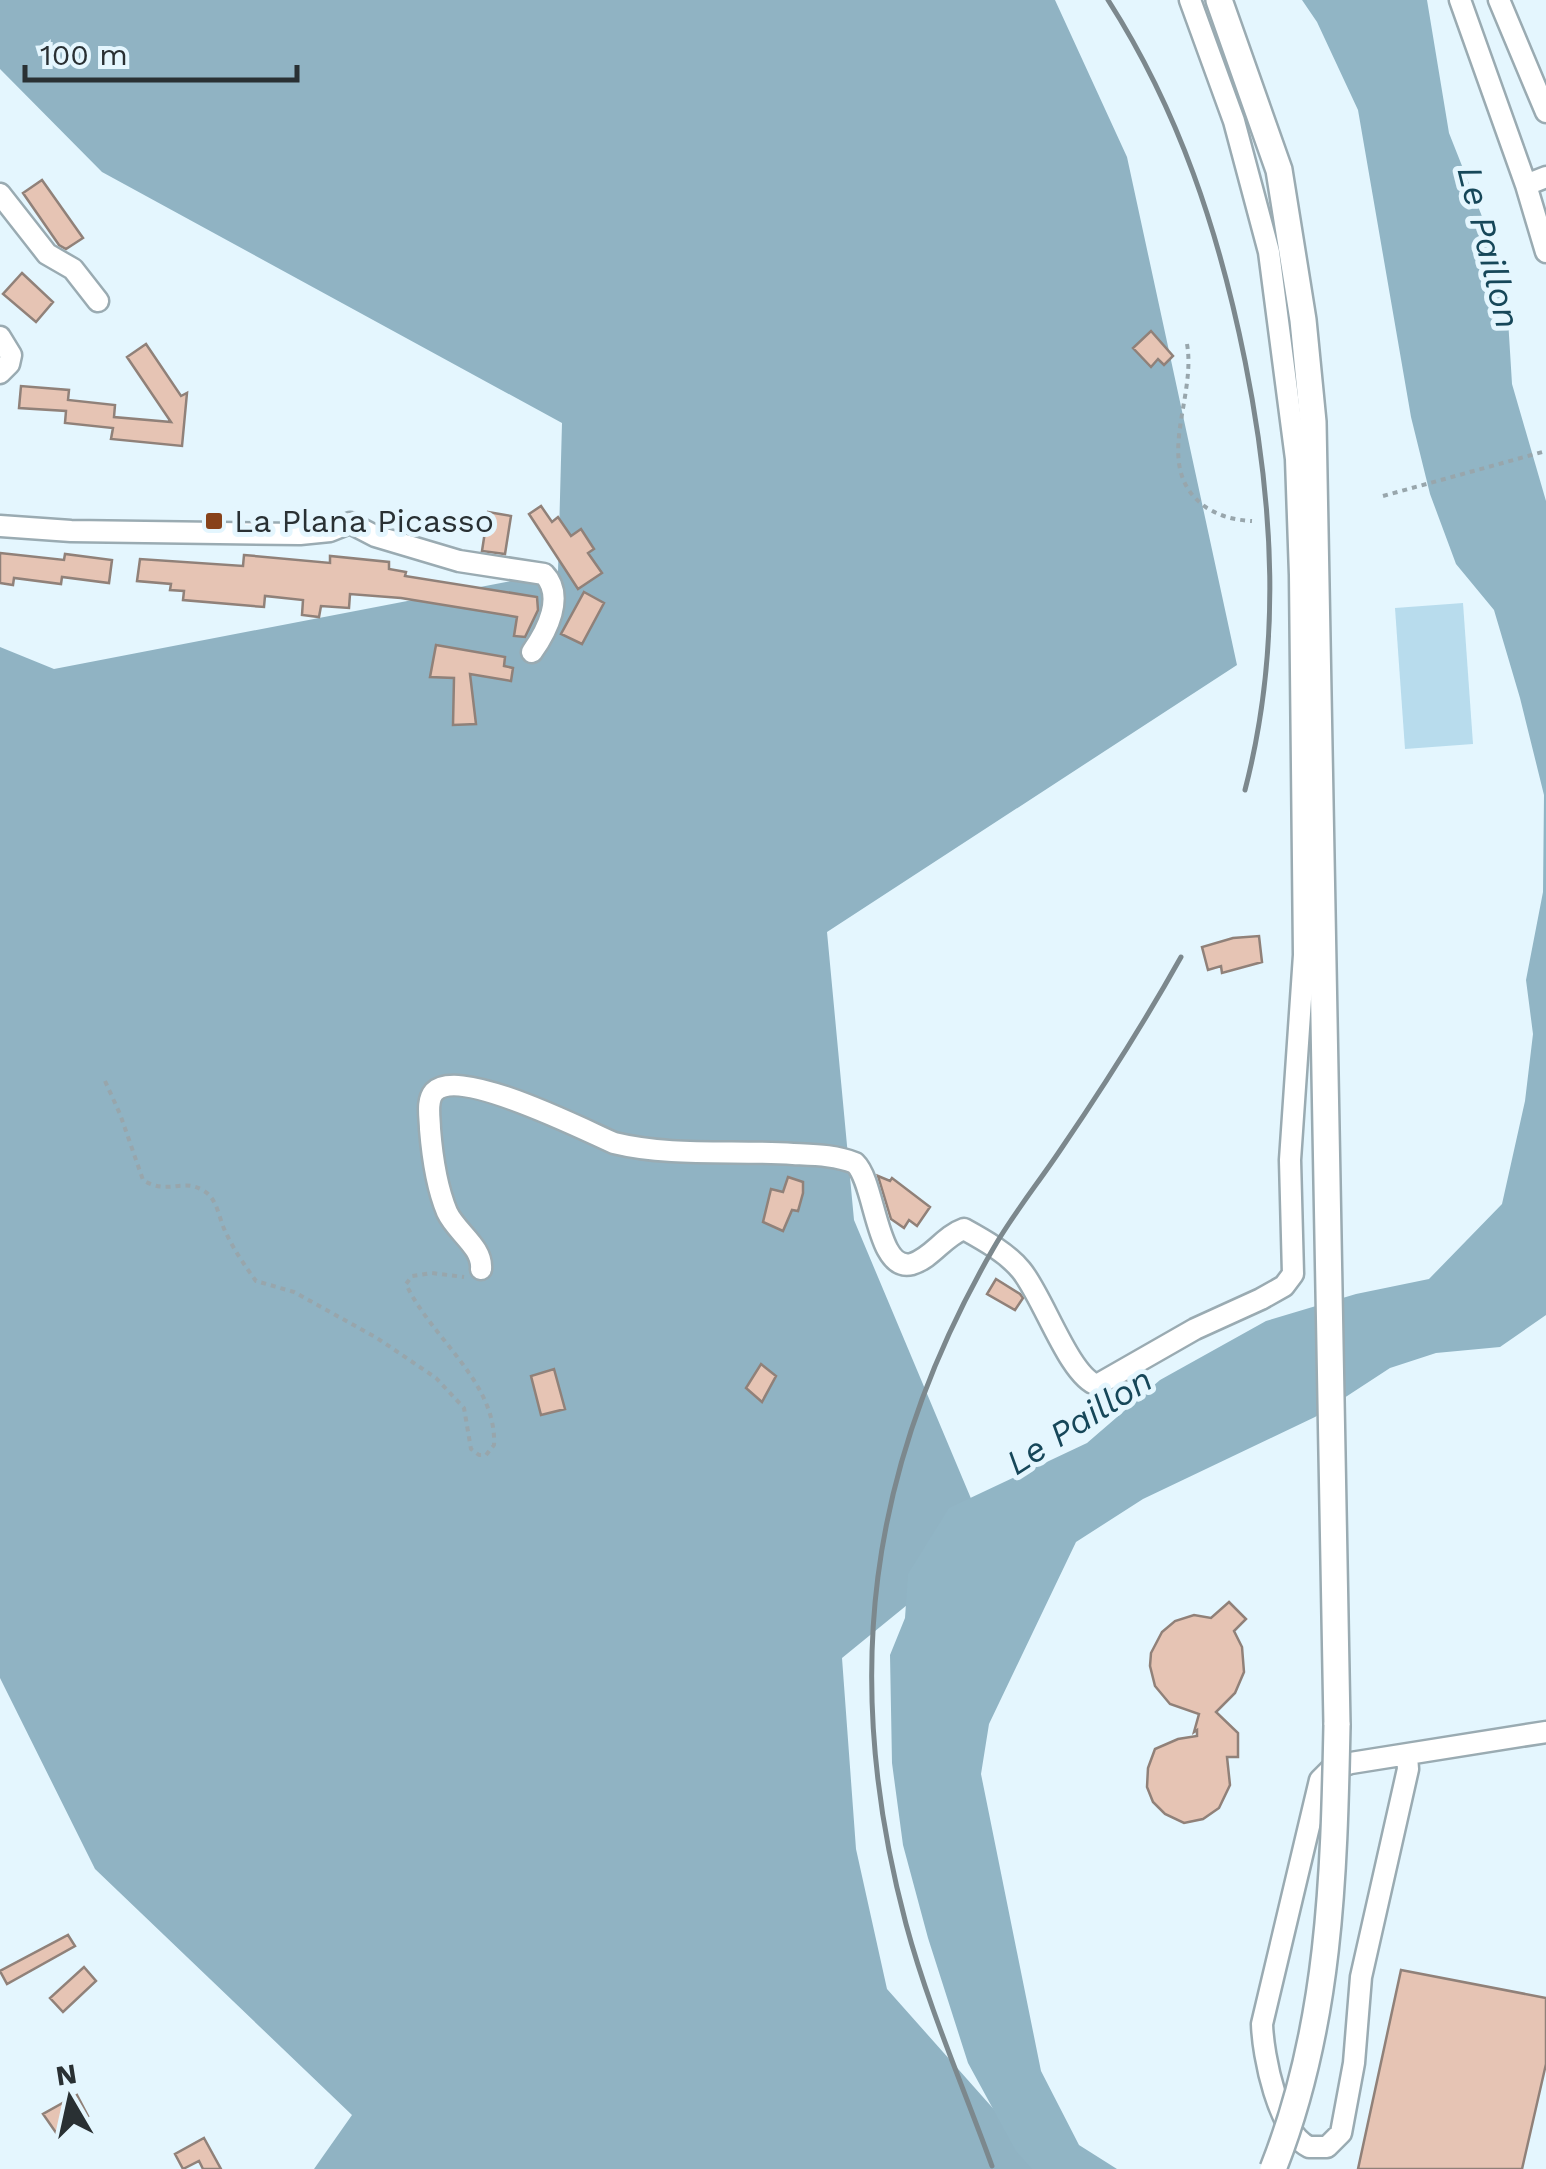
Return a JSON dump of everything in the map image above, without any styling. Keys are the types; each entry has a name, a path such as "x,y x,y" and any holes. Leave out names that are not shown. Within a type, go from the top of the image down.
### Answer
{"main road":[{"path":"1220,0 1279,170 1303,320 1314,422 1334,1233"},
{"path":"1233,0 1292,171 1307,241 1326,420 1343,1902 1322,2046 1284,2169"},
{"path":"1273,2169 1304,2070 1325,1966 1341,1725"}],"street":[{"path":"481,1270 480,1257 446,1208 440,1186 430,1136 429,1102 443,1086 473,1086 638,1149 843,1158 860,1168 888,1254 897,1263 919,1261 952,1233 964,1229 1018,1266 1039,1294 1082,1377 1096,1385 1195,1329 1262,1299 1284,1286 1293,1274 1290,1160 1304,955 1296,459 1269,252 1234,121 1190,0"},
{"path":"1460,0 1536,181 1546,252"},
{"path":"1499,0 1546,112"},
{"path":"0,194 47,254 72,269 98,301"},
{"path":"0,338 11,354 9,364 0,373"},
{"path":"0,526 71,531 300,534 330,532 350,523 374,536 459,562 544,574 554,592 553,602 549,624 532,652"},
{"path":"1407,1756 1408,1769 1361,1977 1354,2062 1341,2134 1327,2146 1309,2147 1294,2135 1280,2104 1267,2060 1262,2024 1320,1780 1330,1770 1351,1763 1546,1732"}],"path":[{"path":"1187,344 1189,377 1178,460 1182,481 1188,492 1216,514 1252,521"},
{"path":"1382,496 1546,451"},
{"path":"105,1081 143,1180 162,1189 179,1185 204,1191 214,1200 224,1231 256,1280 294,1292 377,1338 436,1378 464,1408 472,1449 486,1455 494,1445 491,1414 406,1284 412,1276 471,1276 481,1270"}],"shaded area":[{"path":"0,0 1055,0 1127,157 1237,665 827,932 854,1220 988,1539 842,1658 856,1849 887,1989 1047,2169 314,2169 352,2115 95,1869 0,1678 0,647 54,669 558,572 562,423 102,172 0,69"},
{"path":"1463,603 1473,744 1405,749 1395,608"}],"water":[{"name":"Le Paillon","path":"1302,0 1427,0 1449,133 1483,219 1508,319 1512,384 1546,501 1546,1315 1500,1347 1436,1353 1390,1368 1315,1417 1143,1499 1076,1542 989,1724 981,1774 1041,2071 1079,2145 1117,2169 1032,2169 1016,2151 968,2063 903,1845 892,1763 890,1655 905,1618 908,1574 949,1508 1087,1443 1160,1380 1266,1321 1356,1294 1429,1279 1502,1204 1525,1101 1533,1034 1526,980 1543,892 1544,795 1494,610 1456,564 1430,494 1411,417 1358,110 1317,22"}],"building":[{"path":"42,180 83,238 66,249 59,245 23,193"},
{"path":"22,273 53,302 36,322 3,294"},
{"path":"1151,331 1173,356 1164,365 1158,359 1151,367 1133,348"},
{"path":"146,344 181,396 187,393 182,446 111,439 113,428 65,423 66,411 19,408 21,386 69,390 68,400 115,405 114,417 171,422 127,357"},
{"path":"541,506 552,522 558,517 571,536 581,529 594,549 588,553 602,573 578,589 529,514"},
{"path":"488,512 511,516 505,554 482,551"},
{"path":"0,553 64,560 65,554 112,560 109,583 62,577 61,584 14,578 13,585 0,583"},
{"path":"244,555 330,563 330,556 389,562 389,569 406,572 405,576 537,597 538,610 525,637 514,636 517,617 401,598 350,594 349,608 321,606 319,617 302,615 303,600 265,596 264,607 183,600 184,591 170,590 171,584 137,581 140,559 243,566"},
{"path":"584,592 604,603 582,644 561,634"},
{"path":"436,645 505,657 504,666 513,668 511,681 470,674 476,724 453,725 454,678 430,677"},
{"path":"1259,936 1262,962 1222,973 1221,966 1208,970 1202,947"},
{"path":"878,1176 890,1181 892,1178 930,1207 917,1226 909,1220 904,1228 891,1219"},
{"path":"788,1177 803,1182 803,1193 798,1211 792,1210 783,1231 763,1222 771,1189 783,1192"},
{"path":"996,1279 1023,1298 1015,1310 987,1294"},
{"path":"761,1364 776,1376 762,1402 746,1388"},
{"path":"554,1369 565,1409 541,1415 531,1376"},
{"path":"1229,1602 1246,1619 1234,1631 1242,1647 1244,1672 1235,1693 1216,1712 1238,1733 1238,1757 1227,1757 1230,1785 1219,1808 1203,1819 1184,1823 1165,1814 1153,1802 1147,1787 1148,1768 1155,1749 1197,1736 1197,1730 1194,1732 1199,1714 1170,1704 1155,1686 1151,1653 1162,1632 1175,1621 1194,1615 1211,1618"},
{"path":"68,1935 75,1946 7,1984 0,1971"},
{"path":"84,1967 96,1981 63,2012 50,1998"},
{"path":"1401,1970 1546,1998 1546,2064 1522,2169 1358,2169"},
{"path":"77,2095 88,2116 59,2137 43,2114"},
{"path":"204,2138 221,2169 203,2169 199,2161 183,2169 175,2154"}],"railway":[{"path":"1108,0 1156,85 1209,219 1235,313 1255,415 1268,522 1269,629 1265,683 1245,790"},
{"path":"992,2166 915,1955 886,1834 874,1746 872,1661 878,1577 893,1494 917,1413 950,1331 1001,1236 1108,1078 1181,957"}],"place":[{"name":"La Plana Picasso","path":"214,521"}]}
